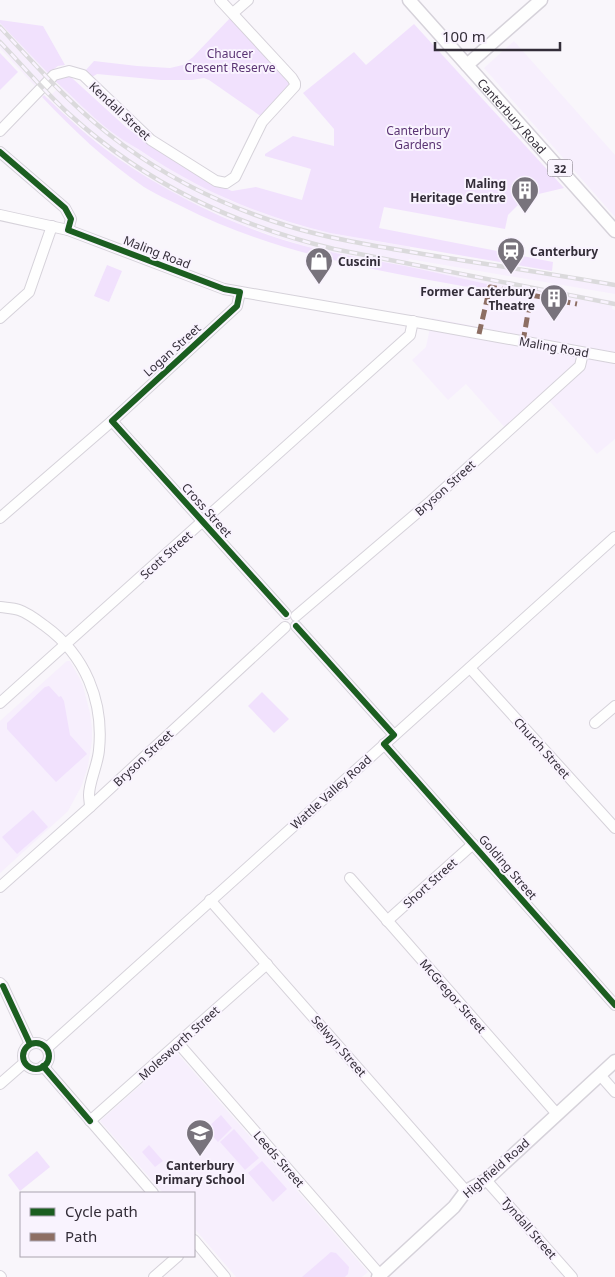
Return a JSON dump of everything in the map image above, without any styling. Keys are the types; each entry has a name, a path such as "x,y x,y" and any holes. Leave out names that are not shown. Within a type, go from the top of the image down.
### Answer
{"main road":[{"name":"Canterbury Road","path":"409,0 615,231"},
{"path":"467,65 540,0"},
{"name":"Highfield Road","path":"380,1276 454,1207 466,1192 486,1180 615,1061"}],"street":[{"path":"220,0 233,13 248,0"},
{"name":"Kendall Street","path":"0,131 54,75 69,71 83,75 151,140 216,181 226,183 235,177 262,122 294,86 295,82 233,13"},
{"path":"0,152 65,208 71,219 68,230"},
{"name":"Maling Road","path":"0,215 68,230 224,289 615,358"},
{"path":"0,318 30,292 52,226"},
{"name":"Logan Street","path":"0,518 112,420 237,306 240,292"},
{"name":"Scott Street","path":"0,703 410,335 413,322"},
{"name":"Bryson Street","path":"0,887 285,627 282,619 292,619 431,501 580,366 583,353"},
{"name":"Cross Street","path":"112,420 394,735"},
{"name":"Wattle Valley Road","path":"47,1048 615,537"},
{"path":"0,607 20,610 45,626 66,644 85,672 95,694 100,719 99,751 88,794 90,806"},
{"name":"Church Street","path":"470,668 615,828"},
{"path":"595,723 615,706"},
{"name":"Golding Street","path":"384,744 615,1005"},
{"name":"Short Street","path":"387,921 473,844"},
{"name":"McGregor Street","path":"350,878 557,1114"},
{"name":"Selwyn Street","path":"210,900 466,1192"},
{"name":"Molesworth Street","path":"90,1121 267,964"},
{"path":"0,983 30,1044"},
{"path":"38,1042 47,1048 49,1056 43,1066 34,1068 24,1063 23,1053 30,1044 38,1042"},
{"name":"Leeds Street","path":"178,1043 380,1276"},
{"path":"0,1084 24,1063"},
{"path":"43,1066 152,1192"},
{"path":"600,1075 615,1092"},
{"name":"Tyndall Street","path":"486,1180 572,1277"},
{"path":"195,1242 225,1277"},
{"path":"154,1277 177,1257"}],"shaded area":[{"path":"0,23 48,73 35,86 0,48"},
{"path":"514,41 615,155 615,217 484,68"},
{"path":"60,86 110,130 152,159 192,182 259,212 297,225 330,233 410,247 410,250 609,283 615,288 615,294 409,259 408,262 613,301 612,309 615,310 615,439 597,454 545,396 507,430 466,384 448,400 412,360 426,347 432,318 479,327 487,284 312,248 240,224 177,195 116,156 90,136 48,98"},
{"path":"67,661 70,661 83,686 92,728 88,766 82,785 68,811 0,873 0,721"},
{"name":"Canterbury Primary School","path":"177,1053 368,1272 362,1277 236,1277 195,1229 195,1192 162,1192 100,1121"}],"green space":[{"name":"Chaucer Cresent Reserve","path":"231,17 290,86 262,117 204,78 161,80 97,74 92,77 85,71 94,61 170,68 183,65"},
{"path":"0,20 43,26 65,65 58,66 48,73 0,23"},
{"name":"Canterbury Gardens","path":"414,24 564,188 526,197 508,215 505,229 384,207 379,228 553,262 552,271 330,233 254,210 183,177 112,133 55,81 60,77 70,75 127,128 218,185 232,191 256,187 302,200 311,169 265,156 265,154 293,136 334,146 334,129 303,93 354,52 366,65"},
{"path":"0,53 18,72 0,90"},
{"path":"44,95 70,120 116,157 162,186 210,211 286,241 324,251 487,284 486,290 330,259 291,249 217,223 153,192 130,177 78,133 42,97"},
{"path":"107,265 122,271 109,302 94,296"},
{"path":"49,686 64,701 70,735 87,754 56,782 7,729 7,723 45,687"},
{"path":"262,692 289,719 274,733 248,706"},
{"path":"33,810 48,827 17,854 2,837"},
{"path":"221,1115 232,1128 218,1142 206,1129"},
{"path":"234,1129 259,1158 245,1170 220,1142"},
{"path":"149,1145 163,1161 155,1167 142,1152"},
{"path":"37,1151 50,1167 20,1191 8,1175"},
{"path":"262,1161 287,1189 273,1202 248,1173"},
{"path":"331,1252 336,1253 349,1267 348,1274 345,1277 302,1277"}],"railway":[{"path":"0,27 58,89 89,118 123,145 182,182 244,211 305,231 340,239 615,285"},
{"path":"0,42 69,114 98,139 160,181 226,214 296,239 334,249 615,304"}],"marked path":[{"path":"479,334 490,287 577,304"},
{"path":"523,342 531,295"}],"cycle path":[{"path":"0,152 65,208 71,219 68,230 224,289 240,292 237,306 112,421 286,614"},
{"path":"296,626 394,735 384,744 615,1005"},
{"path":"3,986 30,1044"},
{"path":"36,1043 45,1047 49,1056 45,1065 36,1069 27,1065 23,1056 27,1047 36,1043"},
{"path":"43,1066 90,1121"}],"place":[{"name":"Maling Heritage Centre","path":"525,214"},
{"name":"Canterbury","path":"511,275"},
{"name":"Cuscini","path":"319,285"},
{"name":"Former Canterbury Theatre","path":"554,322"},
{"name":"Canterbury Primary School","path":"200,1157"}]}
